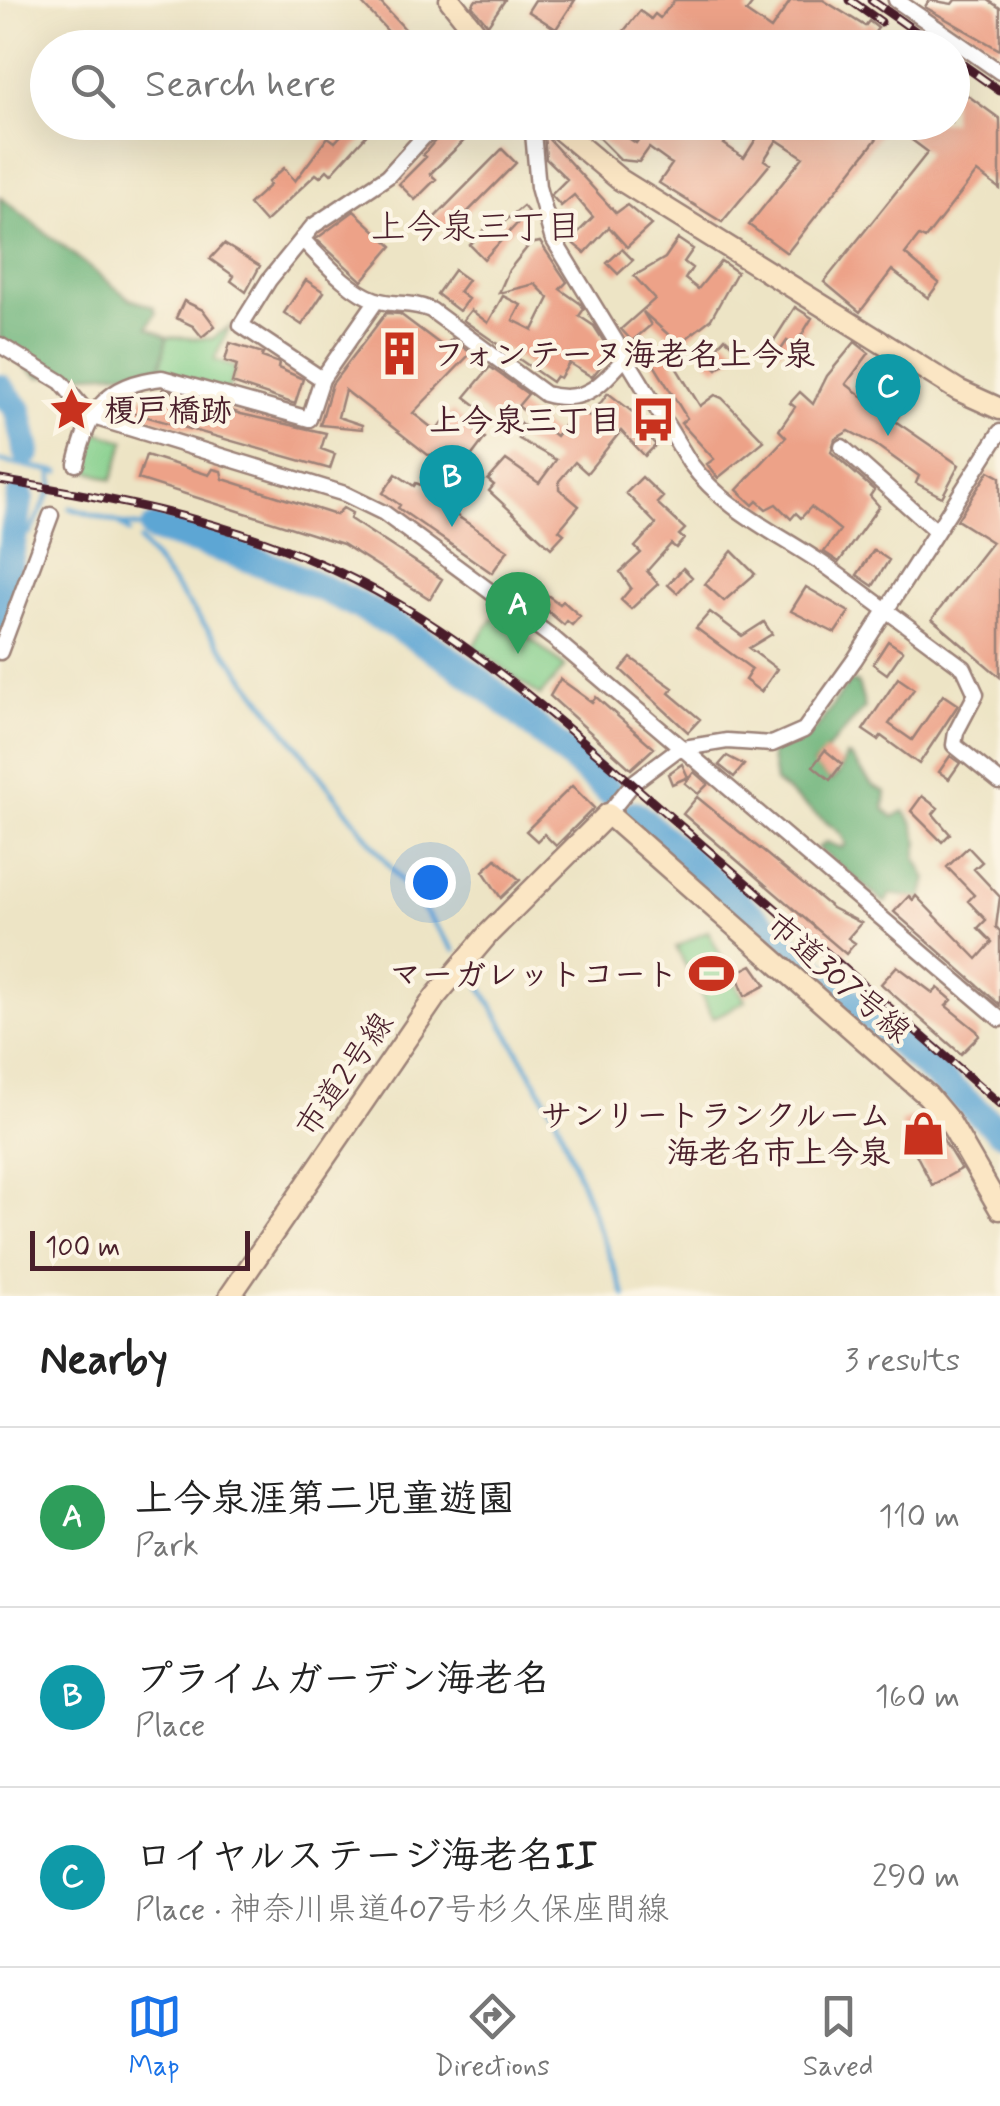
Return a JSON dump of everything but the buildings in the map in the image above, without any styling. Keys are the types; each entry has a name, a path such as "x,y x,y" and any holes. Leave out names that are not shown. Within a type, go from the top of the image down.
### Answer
{"street":[{"path":"450,0 474,30"},
{"path":"896,0 941,30"},
{"path":"970,50 999,69"},
{"path":"322,379 241,324 302,239 331,212 388,176 421,140"},
{"path":"534,140 538,188 552,237 704,482 747,518 822,564 972,677 976,694 956,732 954,745 1000,782"},
{"path":"572,140 619,179 958,390 1000,408"},
{"path":"302,239 350,284 377,300 416,303 430,310 546,394 565,399 596,390 625,358"},
{"path":"76,464 90,416 122,388 162,378 309,418 322,379 377,300"},
{"path":"0,345 61,382 90,416 345,494 384,513 552,638 1000,1019"},
{"path":"608,814 634,782 678,749 698,743 772,744 804,730 1000,432"},
{"path":"842,448 935,530"},
{"path":"0,652 51,515"},
{"name":"市道307号線","path":"608,814 928,1096 950,1121 1000,1209"},
{"name":"市道2号線","path":"230,1296 435,997 489,934 608,814"}],"green space":[{"path":"0,197 130,299 154,307 156,313 148,327 167,337 160,370 39,377 0,348"},
{"path":"230,326 214,360 236,368 228,391 160,370 167,337 212,339"},
{"path":"93,431 125,441 112,480 78,467"},
{"path":"498,612 565,667 540,696 473,646"},
{"path":"849,682 858,683 865,708 813,765 831,781 840,772 846,756 851,757 872,785 886,792 884,809 893,817 904,811 913,823 919,843 916,858 927,879 922,899 891,894 885,903 818,848 826,842 842,848 846,844 840,833 775,782 770,750 802,740 817,728"},
{"name":"マーガレットコート","path":"708,931 745,1001 713,1018 676,947"}],"waterway":[{"path":"0,388 18,410 27,452"},
{"path":"0,461 59,472"},
{"path":"14,531 30,533 53,486 52,471"},
{"path":"0,617 20,497"},
{"path":"70,508 119,523 129,532"},
{"path":"121,524 154,529"},
{"path":"154,529 274,568 388,622 479,681 611,793"},
{"path":"140,541 454,950"},
{"path":"635,814 1000,1131"},
{"path":"472,971 556,1117 625,1296"}],"railway":[{"path":"850,0 881,22"},
{"path":"871,0 914,30"},
{"path":"970,70 1000,91"},
{"path":"0,480 120,502 237,532 314,561 412,612 544,708 1000,1104"}],"place":[{"name":"フォンテーヌ海老名上今泉","path":"400,354"},
{"name":"榎戸橋跡","path":"71,410"},
{"name":"上今泉三丁目","path":"654,420"},
{"name":"ロイヤルステージ海老名II","path":"888,436"},
{"name":"プライムガーデン海老名","path":"452,527"},
{"name":"上今泉涯第二児童遊園","path":"518,654"},
{"name":"マーガレットコート","path":"711,974"},
{"name":"サンリートランクルーム 海老名市上今泉","path":"924,1133"}],"district":[{"name":"上今泉三丁目","path":"476,226"}]}
